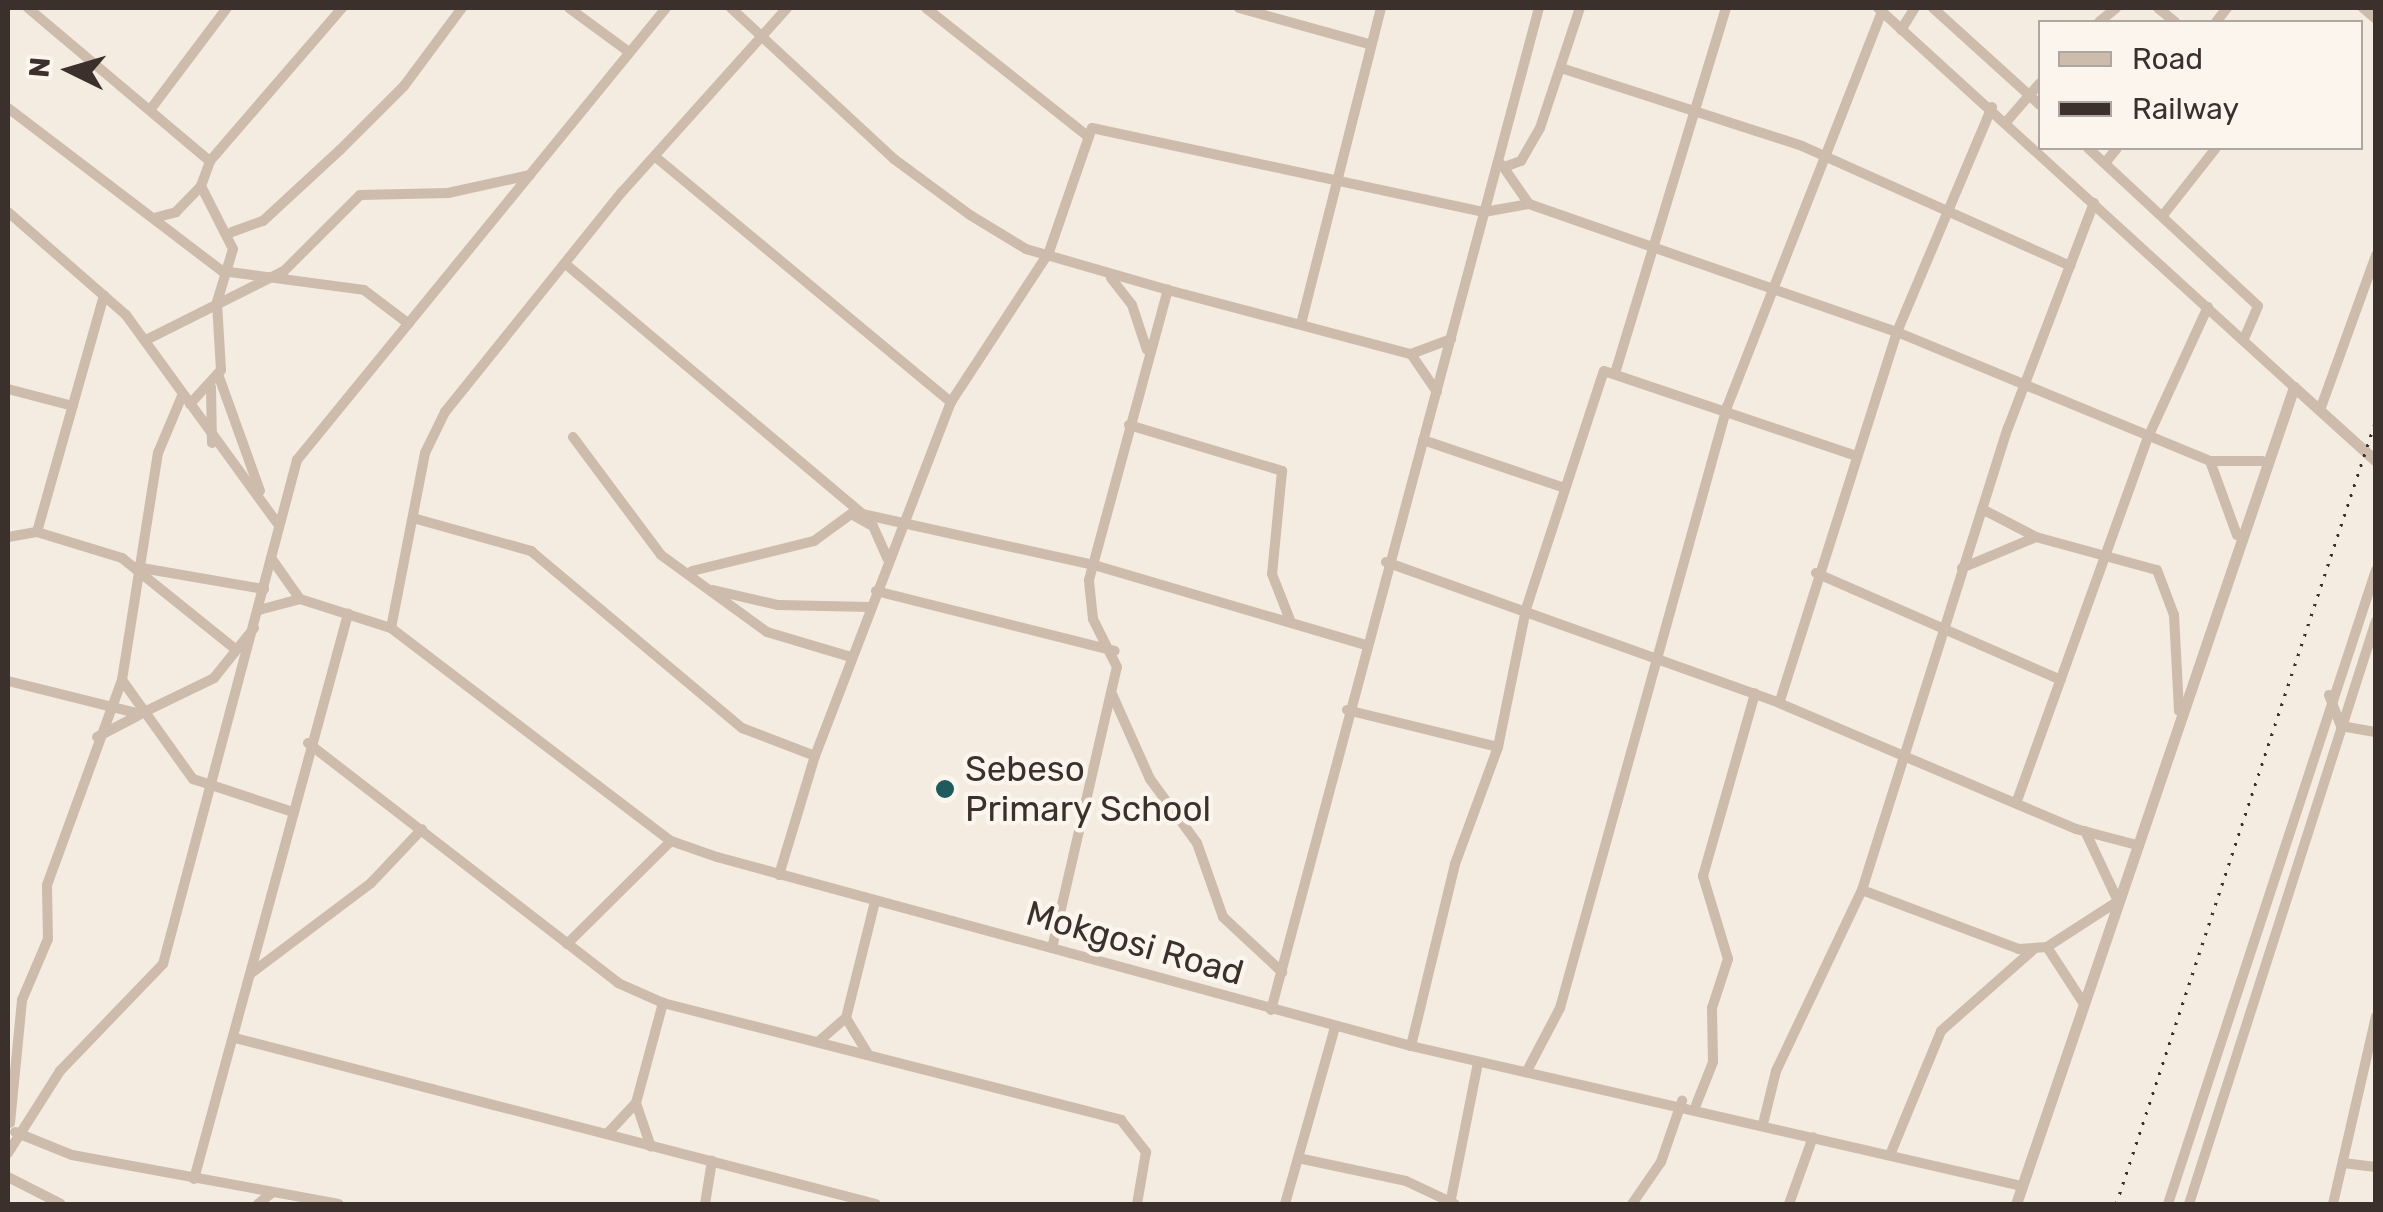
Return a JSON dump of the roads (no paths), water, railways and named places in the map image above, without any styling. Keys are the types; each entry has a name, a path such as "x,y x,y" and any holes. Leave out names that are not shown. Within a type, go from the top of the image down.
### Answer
{"street":[{"path":"28,8 210,162"},
{"path":"150,110 227,8"},
{"path":"154,218 176,212 202,186 210,162 342,8"},
{"path":"232,232 264,221 340,150 404,86 462,8"},
{"path":"569,8 629,52"},
{"path":"8,1152 60,1071 152,984 211,792 297,460 666,8"},
{"path":"731,8 934,190 1018,246 1050,252 1108,274 1412,354 1451,338"},
{"path":"391,628 425,453 445,412 788,8"},
{"path":"926,8 1086,135"},
{"path":"1238,8 1368,44"},
{"path":"1300,324 1332,178 1381,8"},
{"path":"1271,1010 1386,562 1437,392 1484,212 1503,165 1539,8"},
{"path":"1503,165 1527,154 1580,8"},
{"path":"1410,1046 1455,864 1498,747 1526,609 1562,487 1598,380 1616,370 1690,114 1726,8"},
{"path":"1901,30 1915,8"},
{"path":"1933,8 2038,103"},
{"path":"2363,8 2376,19"},
{"path":"1528,1069 1556,1023 1727,407 1780,289 1824,155 1880,10 1992,107 2376,461"},
{"path":"1561,68 1690,114 1824,155 2070,266"},
{"path":"2007,121 2038,85"},
{"path":"1778,702 1816,573 1897,332 1992,107"},
{"path":"8,108 222,271 374,293 409,324"},
{"path":"779,875 815,756 851,657 951,402 1050,252 1086,135 1092,128 1484,212 1529,204 1653,240 1897,332 2210,461 2262,461"},
{"path":"2090,150 2164,214 2258,306 2244,338"},
{"path":"2105,162 2115,150"},
{"path":"2164,214 2214,150"},
{"path":"658,159 951,402"},
{"path":"1503,165 1529,204"},
{"path":"146,340 268,278 360,194 448,193 530,175"},
{"path":"202,186 232,232 217,302 212,444"},
{"path":"1763,1124 1776,1071 1862,890 1942,626 2024,382 2094,203"},
{"path":"8,212 104,294 146,340 212,444 260,492"},
{"path":"2320,410 2376,255"},
{"path":"568,266 862,514 888,560"},
{"path":"1108,274 1132,305 1147,352"},
{"path":"1052,948 1112,694 1116,651 1088,601 1094,565 1147,352 1168,290"},
{"path":"38,532 104,294"},
{"path":"2018,798 2149,434 2208,307"},
{"path":"1412,354 1437,392"},
{"path":"1616,370 1854,455"},
{"path":"215,382 260,492 278,523"},
{"path":"215,382 186,400 163,431 136,567 122,680 97,738 48,885 48,939 22,1000 9,1121 16,1134 49,1150 274,1198 339,1204"},
{"path":"2016,1204 2262,461 2294,387"},
{"path":"8,388 72,406"},
{"path":"1129,425 1282,471 1272,574 1290,620"},
{"path":"572,438 640,535 767,632 851,657"},
{"path":"1423,440 1562,487"},
{"path":"2210,461 2237,535"},
{"path":"1982,508 2036,537 2103,560 2143,564 2164,579 2180,712"},
{"path":"690,571 814,541 841,515 904,518 1094,565 1365,644"},
{"path":"413,518 531,550 742,728 815,756"},
{"path":"8,536 38,532 136,567 264,589"},
{"path":"1962,568 2036,537"},
{"path":"259,610 300,598 271,557"},
{"path":"1386,562 1656,654 2018,798 2085,832 2137,845"},
{"path":"136,567 235,650"},
{"path":"2168,1204 2329,696 2376,570"},
{"path":"1816,573 2060,680"},
{"path":"712,589 778,605 870,608"},
{"path":"876,592 1116,651"},
{"name":"Mokgosi Road","path":"300,598 391,628 671,841 875,902 1410,1046 1696,1104 1813,1137 2022,1186"},
{"path":"194,1179 234,1038 308,743 348,614"},
{"path":"2190,1204 2376,620"},
{"path":"97,738 140,714 186,700 255,626"},
{"path":"122,680 140,714 211,792 290,811"},
{"path":"8,682 140,714"},
{"path":"1696,1104 1713,1062 1712,1008 1728,959 1703,876 1755,693"},
{"path":"1112,694 1150,779 1197,843 1224,917 1282,972"},
{"path":"2329,696 2342,726"},
{"path":"1347,710 1498,747"},
{"path":"2342,726 2376,732"},
{"path":"308,743 567,944 662,1002 1121,1120 1146,1152 1137,1204"},
{"path":"249,974 370,883 422,829"},
{"path":"2085,832 2118,901"},
{"path":"567,944 671,841"},
{"path":"1862,890 2041,948 2084,1004"},
{"path":"1890,1155 1941,1031 2041,948 2118,901"},
{"path":"818,1042 846,1018 875,902"},
{"path":"608,1133 636,1103 662,1002"},
{"path":"846,1018 868,1054"},
{"path":"2334,1204 2376,1018"},
{"path":"1286,1204 1335,1026"},
{"path":"234,1038 876,1204"},
{"path":"1298,1158 1406,1181 1451,1204 1478,1062"},
{"path":"1632,1204 1660,1162 1682,1101"},
{"path":"636,1103 651,1147"},
{"path":"1789,1204 1813,1137"},
{"path":"705,1204 712,1161"},
{"path":"2344,1163 2376,1167"},
{"path":"8,1177 62,1204"},
{"path":"258,1204 274,1198"}],"railway":[{"path":"2116,1204 2376,419"}],"place":[{"name":"Sebeso Primary School","path":"945,789"}]}
